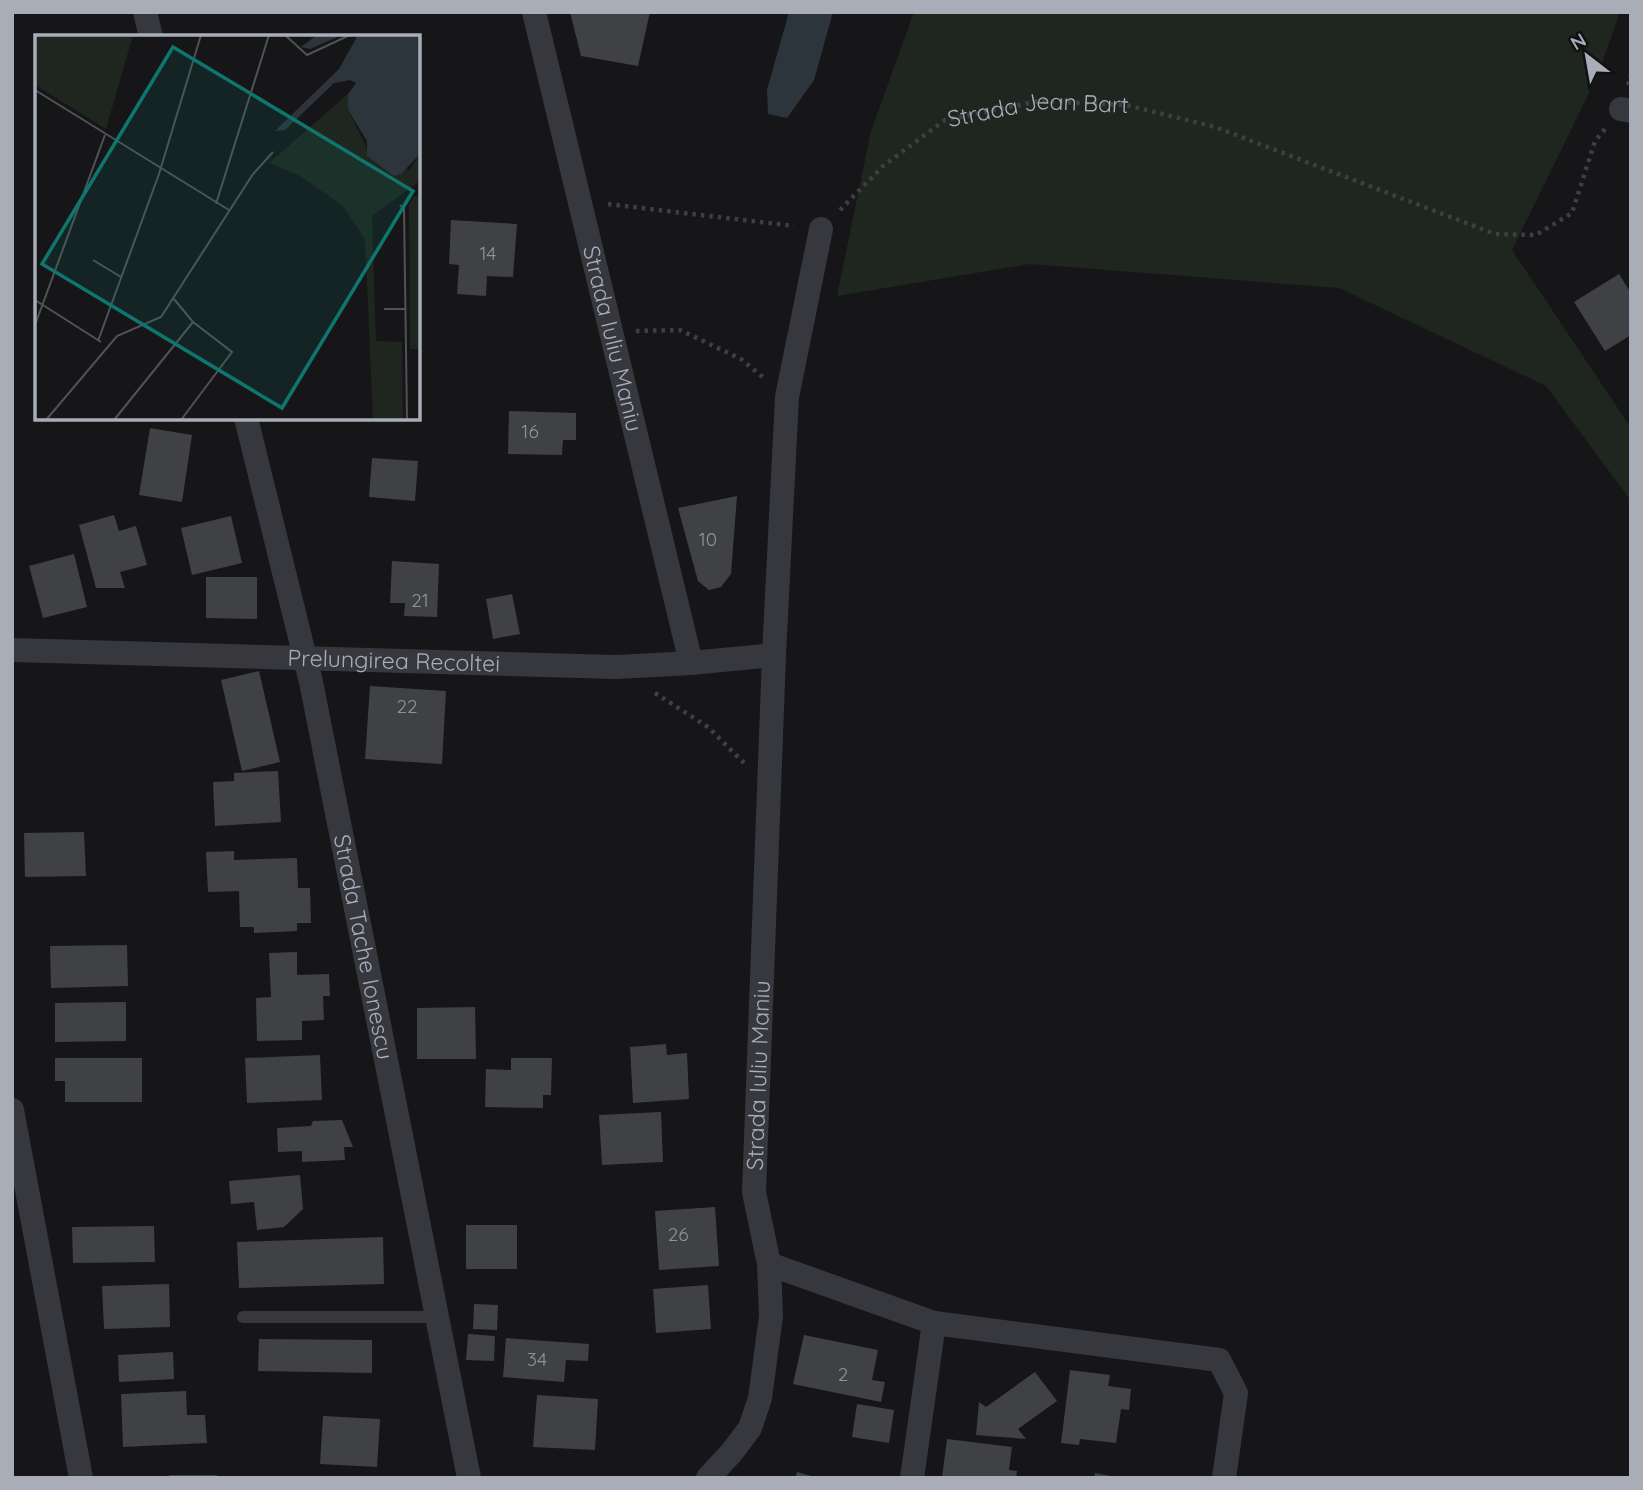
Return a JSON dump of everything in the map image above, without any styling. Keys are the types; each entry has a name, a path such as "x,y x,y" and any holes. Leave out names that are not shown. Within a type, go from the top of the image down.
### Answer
{"street":[{"path":"145,12 151,35"},
{"name":"Strada Iuliu Maniu","path":"534,12 691,663"},
{"path":"774,655 788,397 821,229"},
{"name":"Strada Tache Ionescu","path":"246,420 305,658 469,1478"},
{"name":"Prelungirea Recoltei","path":"12,650 615,667 774,655"},
{"name":"Strada Iuliu Maniu","path":"708,1478 750,1428 760,1398 771,1316 769,1264 754,1192 774,655"},
{"path":"12,1110 81,1478"},
{"path":"769,1264 934,1323 1219,1360 1236,1393 1224,1478"},
{"path":"912,1478 934,1323"}],"lane":[{"path":"243,1317 438,1317"}],"path":[{"name":"Strada Jean Bart","path":"821,229 883,166 945,120 1039,101 1126,104 1215,127 1495,234 1536,235 1572,213 1595,141 1626,110"},
{"path":"579,201 821,229"},
{"path":"611,332 680,330 741,359 788,397"},
{"path":"615,667 708,727 769,788"}],"shaded area":[{"path":"789,12 833,12 814,80 787,118 768,114 767,90"},
{"path":"914,12 1620,12 1597,77 1512,250 1631,428 1631,501 1546,386 1339,288 1030,264 837,296 871,131"}],"building":[{"path":"570,12 650,12 638,66 581,56"},
{"path":"451,220 517,224 513,277 487,276 486,296 457,294 459,265 449,264"},
{"path":"1619,274 1631,293 1631,335 1605,351 1574,302"},
{"path":"509,411 576,413 576,440 563,440 562,455 508,454"},
{"path":"150,428 192,435 182,502 139,495"},
{"path":"372,458 418,461 415,501 369,497"},
{"path":"737,496 731,574 721,587 709,590 698,581 678,508"},
{"path":"114,515 119,531 136,526 147,565 120,572 125,588 96,588 79,525"},
{"path":"231,516 242,563 192,575 181,528"},
{"path":"74,554 87,607 43,618 29,566"},
{"path":"392,561 439,564 437,617 404,616 405,603 390,603"},
{"path":"206,577 257,577 257,619 206,618"},
{"path":"512,594 520,634 493,639 486,599"},
{"path":"259,671 280,762 242,771 221,680"},
{"path":"370,686 446,691 442,764 365,759"},
{"path":"278,771 281,822 215,826 213,782 234,781 234,773"},
{"path":"84,832 86,876 25,877 24,833"},
{"path":"234,851 234,860 297,858 298,888 310,888 311,923 297,923 297,931 254,933 254,927 240,927 239,891 208,892 206,852"},
{"path":"127,945 128,986 51,988 50,946"},
{"path":"297,952 297,975 329,974 330,996 323,996 324,1020 302,1021 302,1040 257,1041 256,998 271,997 269,953"},
{"path":"126,1002 126,1041 55,1042 55,1003"},
{"path":"475,1007 476,1059 417,1059 417,1008"},
{"path":"666,1044 667,1055 687,1053 689,1099 633,1103 630,1047"},
{"path":"320,1055 322,1100 247,1103 245,1058"},
{"path":"55,1058 142,1058 142,1102 65,1102 65,1081 55,1081"},
{"path":"511,1058 552,1058 551,1095 543,1095 543,1108 485,1107 486,1069 511,1070"},
{"path":"661,1112 663,1162 602,1165 599,1115"},
{"path":"342,1120 353,1147 344,1147 345,1160 302,1162 302,1151 278,1152 277,1128 311,1126 313,1121"},
{"path":"300,1175 303,1209 284,1227 257,1230 254,1202 231,1204 229,1181"},
{"path":"715,1207 719,1266 659,1270 655,1211"},
{"path":"466,1225 517,1225 517,1269 466,1269"},
{"path":"154,1226 155,1262 73,1263 72,1227"},
{"path":"383,1237 384,1284 239,1288 237,1242"},
{"path":"169,1284 170,1327 104,1329 102,1286"},
{"path":"708,1285 711,1329 656,1333 653,1289"},
{"path":"474,1304 498,1305 497,1330 473,1329"},
{"path":"468,1334 495,1336 494,1361 466,1360"},
{"path":"804,1335 878,1350 872,1380 885,1382 881,1402 793,1384"},
{"path":"506,1338 589,1344 588,1361 566,1360 564,1382 503,1377"},
{"path":"259,1339 372,1340 372,1373 258,1371"},
{"path":"173,1352 174,1379 119,1382 118,1355"},
{"path":"1070,1370 1110,1375 1108,1386 1131,1389 1129,1410 1121,1409 1116,1443 1080,1439 1079,1445 1061,1443"},
{"path":"1035,1372 1057,1401 1018,1429 1026,1439 976,1435 979,1402 986,1407"},
{"path":"186,1391 187,1415 205,1415 207,1443 123,1447 121,1394"},
{"path":"537,1395 598,1399 595,1450 533,1447"},
{"path":"857,1404 894,1410 889,1443 852,1437"},
{"path":"323,1416 380,1419 377,1467 320,1464"},
{"path":"947,1439 1012,1447 1009,1470 1017,1471 1016,1478 942,1478"},
{"path":"797,1472 815,1477 815,1478 795,1478"},
{"path":"1095,1473 1111,1476 1111,1478 1094,1478"},
{"path":"169,1475 217,1475 217,1478 169,1478"}]}
